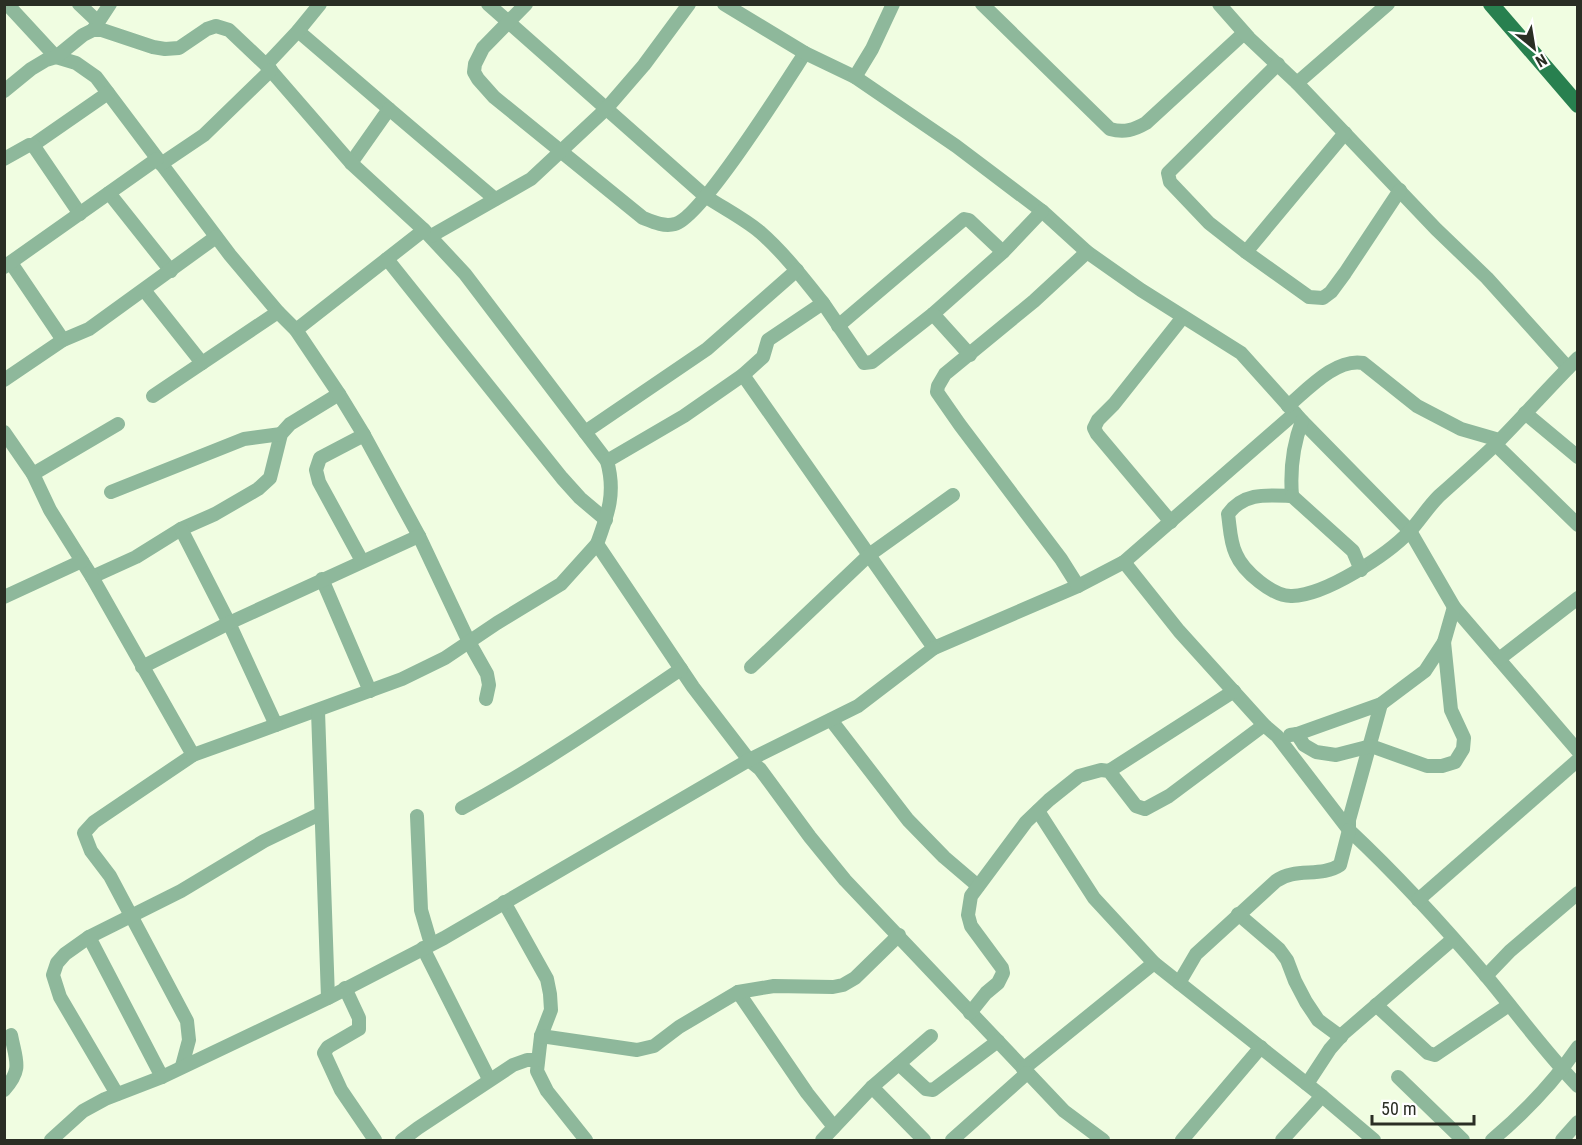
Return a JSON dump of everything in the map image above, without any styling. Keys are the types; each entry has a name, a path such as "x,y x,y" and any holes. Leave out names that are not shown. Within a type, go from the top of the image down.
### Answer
{"main road":[{"path":"1491,4 1578,105"}],"street":[{"path":"7,4 56,57 76,63 96,77 216,237 278,312 296,330 364,435 418,536 487,674 489,685 486,699"},
{"path":"79,4 95,26 153,47 180,48 207,29 216,26 229,30 269,68 351,163 428,233 465,274 607,461 612,484 610,506 597,544 567,579 445,658 402,679 193,755 94,822 84,833 91,851 111,876 187,1021 189,1040 182,1066"},
{"path":"4,91 39,64 56,57 95,26 110,4"},
{"path":"63,340 7,263 109,193 204,135 269,68 320,4"},
{"path":"488,4 705,196 759,231 797,270 823,303 864,363 868,364 933,314 1003,252 1042,212"},
{"path":"526,4 483,48 475,64 474,72 478,80 494,97 560,152 644,218 654,222 675,224 685,219 724,172 805,53"},
{"path":"296,330 387,260 428,233 531,179 606,109 644,64 689,4"},
{"path":"724,4 805,53 855,77 956,146 1042,212 1087,252 1241,353 1295,413 1410,531 1454,607 1578,751"},
{"path":"855,77 872,49 893,4"},
{"path":"982,4 1110,129 1121,132 1146,123 1244,33"},
{"path":"1219,4 1244,33 1297,83 1573,363 1497,442 1439,497 1410,531 1361,570 1307,594 1290,597 1275,592 1260,583 1237,556 1233,546 1228,514 1235,504 1246,498 1292,496 1353,551 1361,570"},
{"path":"1297,83 1388,4"},
{"path":"298,31 495,199"},
{"path":"1278,64 1168,173 1170,182 1209,224 1309,297 1323,298 1331,292 1345,273 1400,190"},
{"path":"4,159 33,145 108,93"},
{"path":"351,163 389,109"},
{"path":"1246,252 1345,133"},
{"path":"33,145 80,214"},
{"path":"109,193 171,271"},
{"path":"838,326 964,219 969,220 1003,252"},
{"path":"4,380 63,340 89,329 216,237"},
{"path":"1078,586 1061,559 937,392 945,374 970,355 1087,252"},
{"path":"387,260 562,478 579,498 606,520"},
{"path":"585,432 706,349 797,270"},
{"path":"144,290 202,363"},
{"path":"607,461 684,416 743,375 763,357 768,340 823,303"},
{"path":"153,396 278,312"},
{"path":"933,314 970,355"},
{"path":"1171,522 1096,434 1094,428 1098,420 1114,404 1183,317"},
{"path":"51,1140 83,1111 117,1094 162,1077 328,998 427,946 749,760 858,706 934,648 1078,586 1124,562 1295,413 1328,374 1344,364 1355,361 1363,363 1418,406 1461,429 1497,442 1578,525"},
{"path":"743,375 934,648"},
{"path":"92,577 136,557 181,529 258,489 270,478 281,434 290,424 339,394"},
{"path":"1525,412 1578,457"},
{"path":"1292,496 1290,478 1293,465 1295,413"},
{"path":"33,474 118,424"},
{"path":"4,432 33,474 50,510 92,577 193,755"},
{"path":"111,492 244,439 281,434"},
{"path":"362,561 319,482 316,470 320,458 364,435"},
{"path":"752,667 869,555 952,495"},
{"path":"181,529 229,623 276,725"},
{"path":"142,667 229,623 418,536"},
{"path":"597,544 681,669 749,760 760,769 845,880 1064,1111 1103,1140"},
{"path":"4,597 82,561"},
{"path":"1124,562 1179,631 1277,736 1349,830 1389,868 1454,939 1562,1070 1578,1086"},
{"path":"322,579 370,691"},
{"path":"1499,659 1578,598"},
{"path":"1277,736 1297,734 1381,704 1425,671 1444,642 1454,607"},
{"path":"1297,734 1304,745 1316,752 1336,755 1371,746 1427,766 1442,766 1455,762 1463,749 1464,738 1450,710 1444,642"},
{"path":"462,808 556,753 681,669"},
{"path":"970,1013 986,993 998,983 1004,973 970,926 968,905 971,896 1026,822 1079,776 1101,770 1109,771 1234,691"},
{"path":"1179,983 1196,954 1282,876 1326,871 1340,864 1381,704"},
{"path":"318,711 328,998"},
{"path":"831,720 908,820 944,857 978,886"},
{"path":"1109,771 1136,806 1144,809 1168,796 1264,724"},
{"path":"1418,900 1578,760"},
{"path":"1038,812 1094,898 1154,963 1374,1140"},
{"path":"117,1094 60,997 53,975 57,963 65,954 89,937 219,870 264,841 320,814"},
{"path":"417,816 421,910 427,946 489,1079"},
{"path":"1486,976 1510,951 1578,893"},
{"path":"504,902 547,979 550,994 551,1010 541,1035 537,1071 541,1081 586,1140"},
{"path":"1238,914 1279,949 1287,960 1306,1002 1318,1020 1341,1037"},
{"path":"541,1035 626,1050 654,1046 679,1027 738,992 774,986 833,987 843,985 855,978 899,935"},
{"path":"89,937 162,1077"},
{"path":"1307,1084 1341,1037 1454,939"},
{"path":"952,1140 1025,1071 1154,963"},
{"path":"345,988 359,1018 358,1029 328,1047 324,1053 341,1090 375,1140"},
{"path":"738,992 834,1127"},
{"path":"1376,1005 1428,1053 1435,1055 1509,1005"},
{"path":"4,1090 15,1079 17,1066 11,1035"},
{"path":"822,1140 872,1087 931,1036"},
{"path":"899,1064 926,1089 933,1090 998,1041"},
{"path":"1182,1140 1261,1047"},
{"path":"1492,1140 1507,1128 1562,1070 1578,1047"},
{"path":"402,1140 489,1079 520,1062 538,1060"},
{"path":"1398,1077 1463,1140"},
{"path":"872,1087 924,1140"},
{"path":"1282,1140 1322,1096"},
{"path":"1562,1140 1578,1122"}]}
